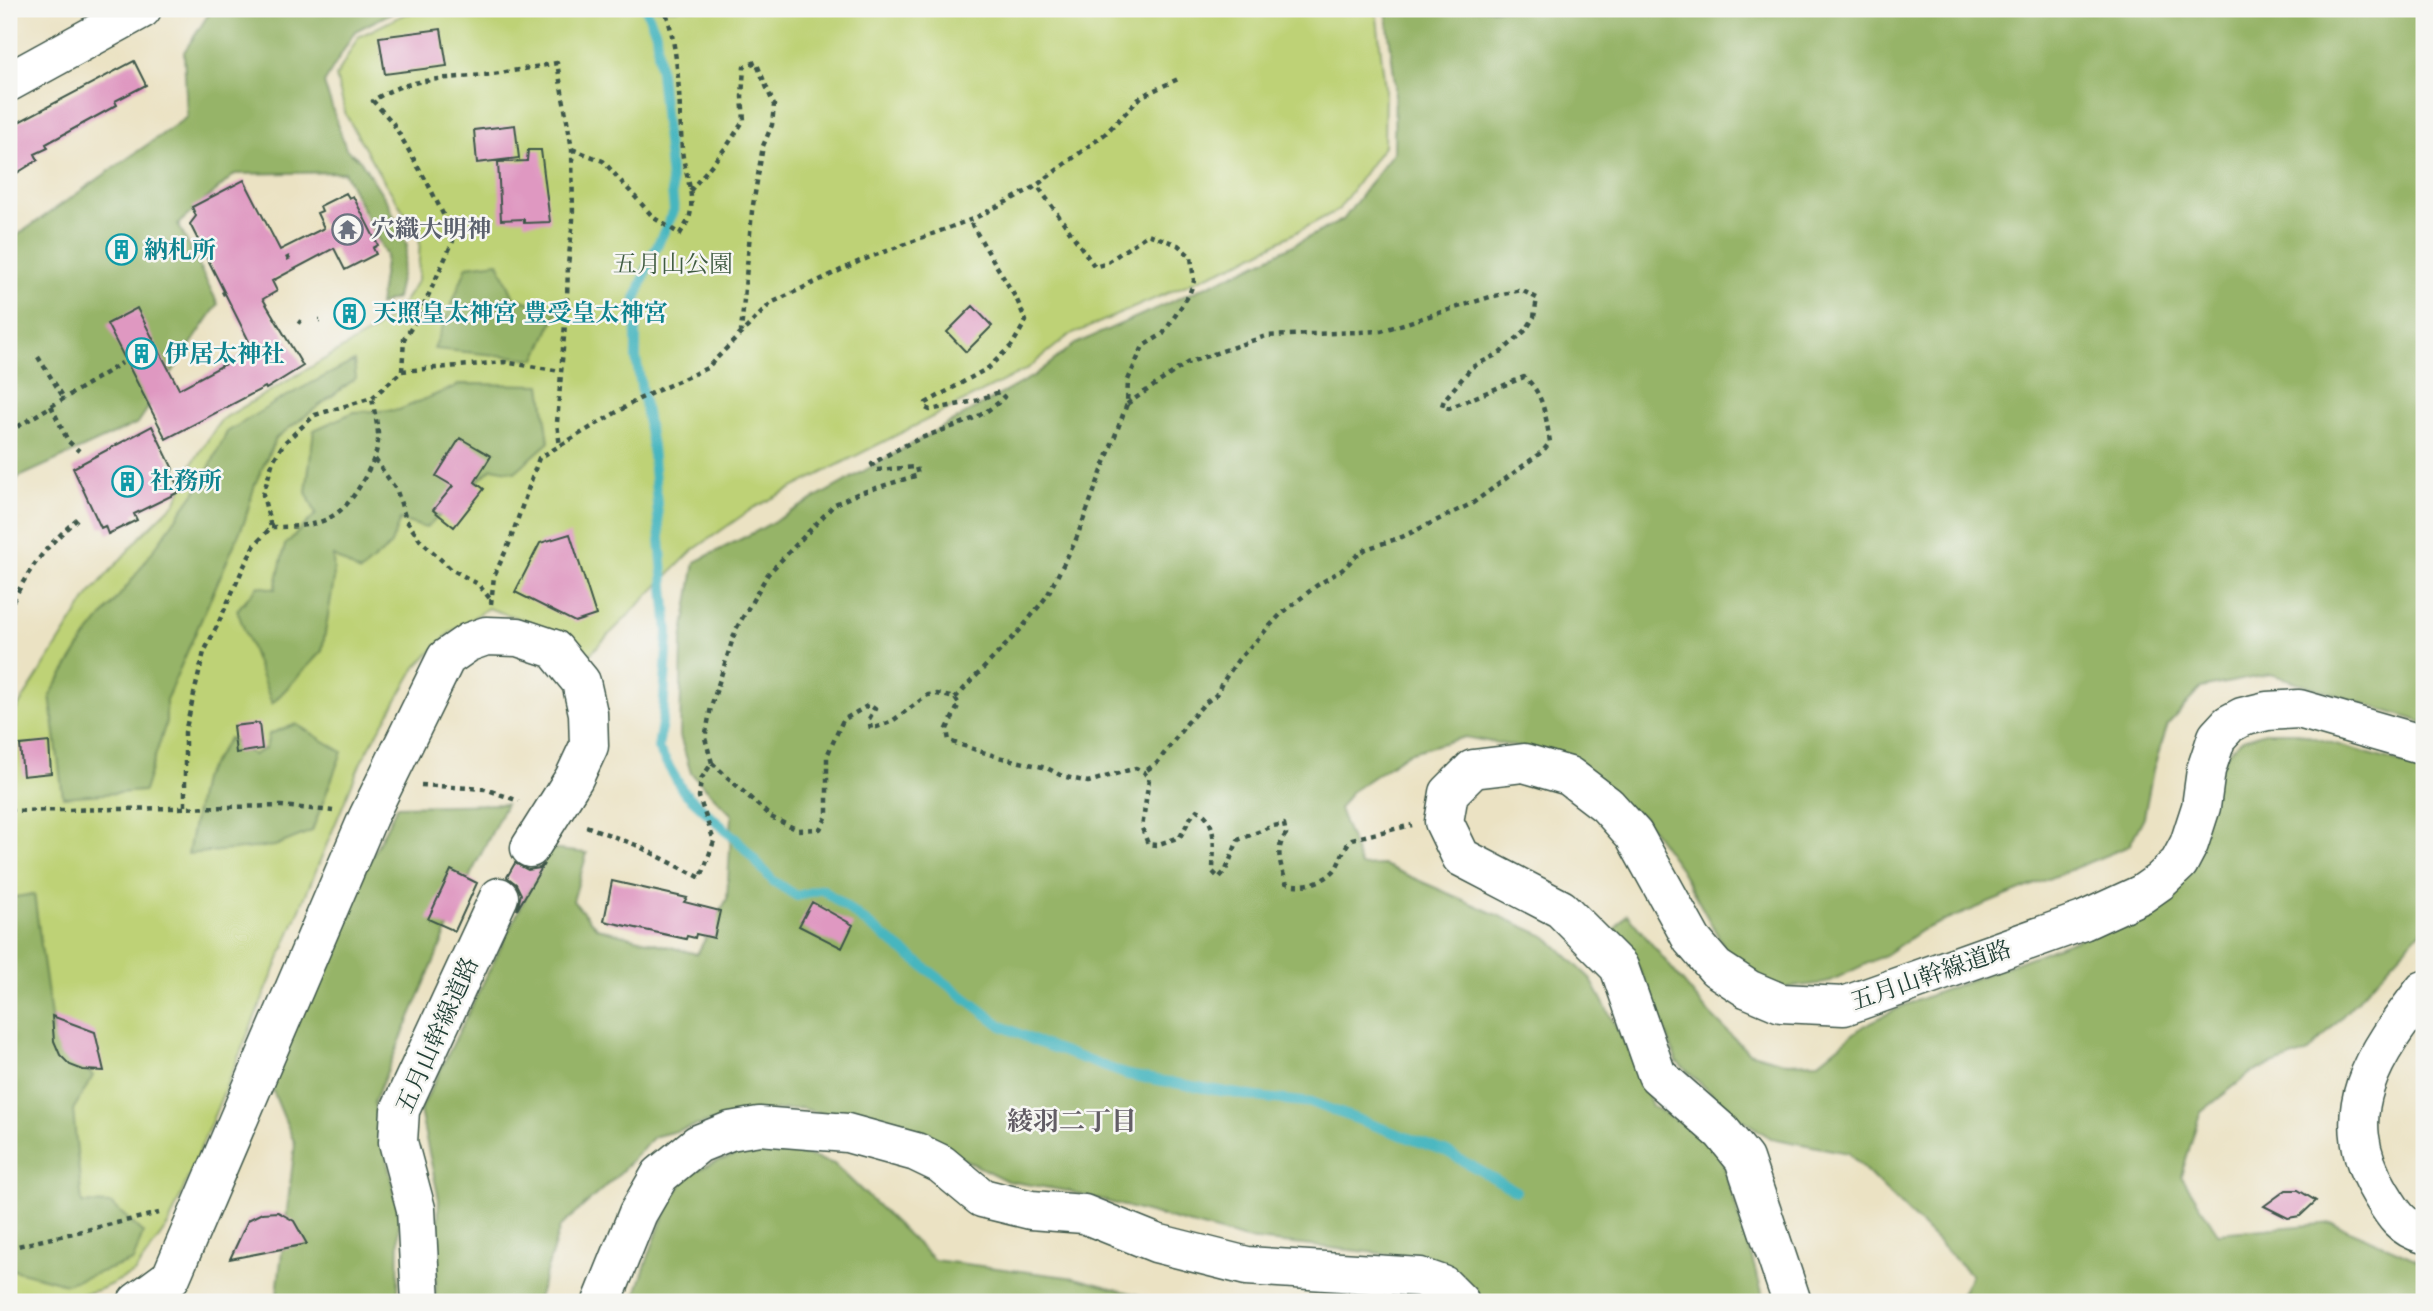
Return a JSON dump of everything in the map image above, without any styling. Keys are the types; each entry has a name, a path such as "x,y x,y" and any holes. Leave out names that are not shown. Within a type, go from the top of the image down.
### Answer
{"main road":[{"path":"9,82 142,9"},
{"path":"137,1302 171,1277 368,817 446,658 469,642 489,618"},
{"name":"五月山幹線道路","path":"421,1302 416,1209 398,1142 400,1110 514,875 554,814 589,746 588,713 581,682 554,649 518,636 489,618"},
{"name":"五月山幹線道路","path":"1444,822 1449,793 1473,769 1524,763 1569,776 1607,805 1634,835 1692,940 1716,968 1748,989 1781,1003 1844,1006 2083,921 2142,894 2160,882 2179,863 2189,844 2201,807 2206,771 2217,737 2229,724 2242,717 2267,711 2299,709 2424,746"},
{"path":"1444,822 1461,858 1561,909 1619,967 1657,1075 1723,1132 1744,1159 1793,1302"},
{"path":"2424,990 2406,1013 2374,1066 2360,1097 2357,1124 2360,1148 2373,1181 2397,1220 2424,1234"},
{"path":"602,1302 638,1213 660,1175 698,1144 759,1125 847,1133 916,1152 941,1164 982,1198 1031,1210 1084,1214 1156,1243 1247,1266 1420,1277 1443,1285 1460,1302"}],"path":[{"path":"572,149 603,161 654,218 680,234 690,215 690,191 682,152 682,114 676,59 665,9"},
{"path":"690,191 727,146 744,120 744,67 756,62 774,105 772,125 763,146 752,211 741,332"},
{"path":"401,371 404,339 419,316 453,241 448,224 428,184 393,123 373,101 388,89 453,76 490,74 557,63 572,149 573,220 557,423 560,447"},
{"path":"489,618 494,576 509,544 539,458 639,399 707,368 771,303 800,287 969,220 1037,186 1105,134 1142,96 1178,79"},
{"path":"955,698 1021,629 1047,596 1074,542 1127,404 1128,380 1143,346 1163,334 1189,295 1194,281 1191,257 1178,246 1148,233 1105,264 1095,267 1037,186"},
{"path":"969,220 1017,300 1026,321 1012,345 988,368 926,403 926,408 930,410 975,401 999,392 1004,397 978,416 910,443 872,464 876,470 916,467 918,475 835,504 768,574 736,629 711,707 705,738 712,763 771,817 797,830 820,829 827,816 827,756 844,720 869,705 876,709 869,719 871,729 891,722 928,695 937,694 955,698 959,704 947,729 949,741 1088,782 1136,768 1144,772 1149,779 1142,828 1148,844 1156,845 1181,836 1197,810 1205,813 1212,826 1213,872 1219,878 1227,870 1238,840 1273,826 1284,824 1286,834 1281,841 1278,856 1286,883 1295,887 1322,880 1335,870 1345,846 1352,839 1423,822 1444,822"},
{"path":"1127,404 1187,363 1266,336 1381,331 1521,290 1537,298 1534,317 1526,330 1500,353 1472,368 1444,400 1442,406 1449,408 1524,377 1534,384 1545,415 1550,442 1543,451 1473,503 1402,537 1366,549 1342,570 1307,593 1280,615 1238,660 1216,695 1187,723 1157,762 1144,772"},
{"path":"38,357 64,398"},
{"path":"271,527 263,495 273,461 284,443 315,415 372,398 401,371 503,362 561,371"},
{"path":"9,432 122,363"},
{"path":"185,806 184,732 204,652 255,545 271,527 305,527 329,518 347,507 375,459 379,439 372,398"},
{"path":"51,406 68,442 79,451"},
{"path":"375,459 397,491 406,520 420,540 451,569 478,583 489,618"},
{"path":"9,610 21,583 46,548 77,519"},
{"path":"385,782 485,789 636,845 701,878 713,841 699,797 701,779 712,763"},
{"path":"9,811 281,806 368,817"},
{"path":"9,1248 201,1204"}],"green space":[{"path":"212,9 399,9 355,31 324,83 346,149 360,160 388,203 407,246 396,298 379,305 386,255 344,172 235,174 178,224 218,304 138,423 17,478 9,501 9,241 187,117 184,52"},
{"name":"五月山公園","path":"442,9 1376,9 1385,88 1384,146 1338,210 1244,260 1068,336 1027,369 753,508 692,551 582,662 535,624 488,608 450,633 416,667 361,762 169,1224 134,1273 101,1289 59,1300 9,1302 9,721 89,595 142,535 176,502 190,467 221,420 374,330 399,309 418,280 420,237 346,115 336,77 358,37 405,14"},
{"path":"1386,9 2424,9 2424,723 2271,674 2201,688 2168,724 2153,770 2144,817 2129,846 1922,930 1885,955 1826,983 1774,989 1732,961 1681,870 1642,816 1523,748 1465,737 1408,753 1351,792 1339,809 1361,866 1384,865 1547,937 1590,978 1639,1069 1652,1106 1684,1125 1720,1153 1765,1302 1484,1302 1446,1270 1415,1257 1246,1239 1068,1191 1007,1181 920,1137 800,1108 738,1115 653,1137 617,1176 560,1227 537,1302 435,1302 439,1199 420,1111 549,849 587,853 573,901 597,928 697,954 727,899 732,815 691,773 680,736 682,640 695,562 755,532 1035,375 1075,344 1250,267 1343,220 1394,151 1395,83"},
{"path":"498,262 514,298 558,310 536,359 434,349 467,266"},
{"path":"354,361 356,378 276,438 255,484 245,520 166,700 166,723 144,791 63,797 50,695 86,637 132,580 202,482 227,432 281,399"},
{"path":"461,384 541,385 549,442 515,472 492,468 426,528 400,520 390,546 360,572 333,556 334,580 322,651 272,704 237,610 258,586 275,589 285,545 316,514 306,492 314,430 354,412 399,410"},
{"path":"296,724 342,752 312,831 275,846 188,854 202,779 229,738 253,755 266,748 269,734"},
{"path":"2265,732 2295,732 2424,770 2424,928 2309,1052 2252,1072 2200,1113 2181,1176 2218,1233 2333,1223 2424,1263 2424,1302 1958,1302 1971,1275 1848,1153 1771,1138 1736,1116 1677,1062 1653,997 1628,948 1609,937 1627,914 1706,1010 1748,1052 1787,1063 1819,1062 1863,1026 1905,1005 2149,912 2229,751 2243,739"},
{"path":"506,804 472,872 374,1102 399,1214 398,1302 276,1302 295,1144 265,1072 397,806"},
{"path":"34,894 53,1032 93,1076 73,1110 82,1203 112,1204 143,1233 133,1261 66,1284 9,1269 9,898"},
{"path":"775,1146 834,1164 934,1260 1075,1278 1163,1302 633,1302 666,1212 684,1181 694,1172 713,1163"}],"building":[{"path":"441,29 447,66 385,74 379,37"},
{"path":"134,61 146,85 115,101 117,105 46,144 48,148 35,154 38,160 9,178 9,109 17,123"},
{"path":"515,125 519,158 477,163 474,130"},
{"path":"528,150 541,150 550,222 501,220 498,162 527,161"},
{"path":"244,180 280,250 324,228 317,213 322,211 320,206 346,193 349,198 353,196 378,245 373,248 376,254 345,270 334,248 272,281 277,291 263,299 303,366 266,389 265,387 166,439 107,324 137,308 179,389 253,349 190,224 196,216 192,207"},
{"path":"973,306 992,326 966,352 947,332"},
{"name":"社務所","path":"152,426 181,491 134,514 137,520 108,534 105,526 101,528 73,468"},
{"path":"460,438 491,456 475,482 484,489 454,527 433,510 453,486 436,476"},
{"path":"570,534 596,615 575,622 515,592 540,543"},
{"path":"259,723 262,749 236,753 233,726"},
{"path":"49,742 51,773 23,776 20,745"},
{"path":"515,863 528,870 540,868 544,864 517,910 521,894 516,884 507,877"},
{"path":"451,870 477,883 455,931 428,919"},
{"path":"612,881 687,898 684,902 720,911 714,938 696,934 695,938 687,936 686,939 604,921"},
{"path":"812,902 853,925 842,948 799,926"},
{"path":"52,1016 95,1032 104,1071 83,1070 70,1065 60,1055 54,1041"},
{"path":"2286,1190 2298,1190 2316,1201 2300,1216 2288,1218 2264,1206"},
{"path":"278,1212 294,1221 307,1244 230,1259 248,1220 262,1213"}],"waterway":[{"path":"646,9 656,33 674,211 652,256 636,298 636,358 652,446 668,633 663,716 658,748 683,791 739,842 773,881 797,896 822,889 1002,1026 1037,1042 1128,1075 1256,1097 1313,1103 1447,1152 1516,1191"}],"place":[{"name":"穴織大明神","path":"348,229"},
{"name":"納札所","path":"121,250"},
{"name":"天照皇太神宮 豊受皇太神宮","path":"350,313"},
{"name":"伊居太神社","path":"142,354"},
{"name":"社務所","path":"127,481"}],"district":[{"name":"綾羽二丁目","path":"1072,1121"}]}
